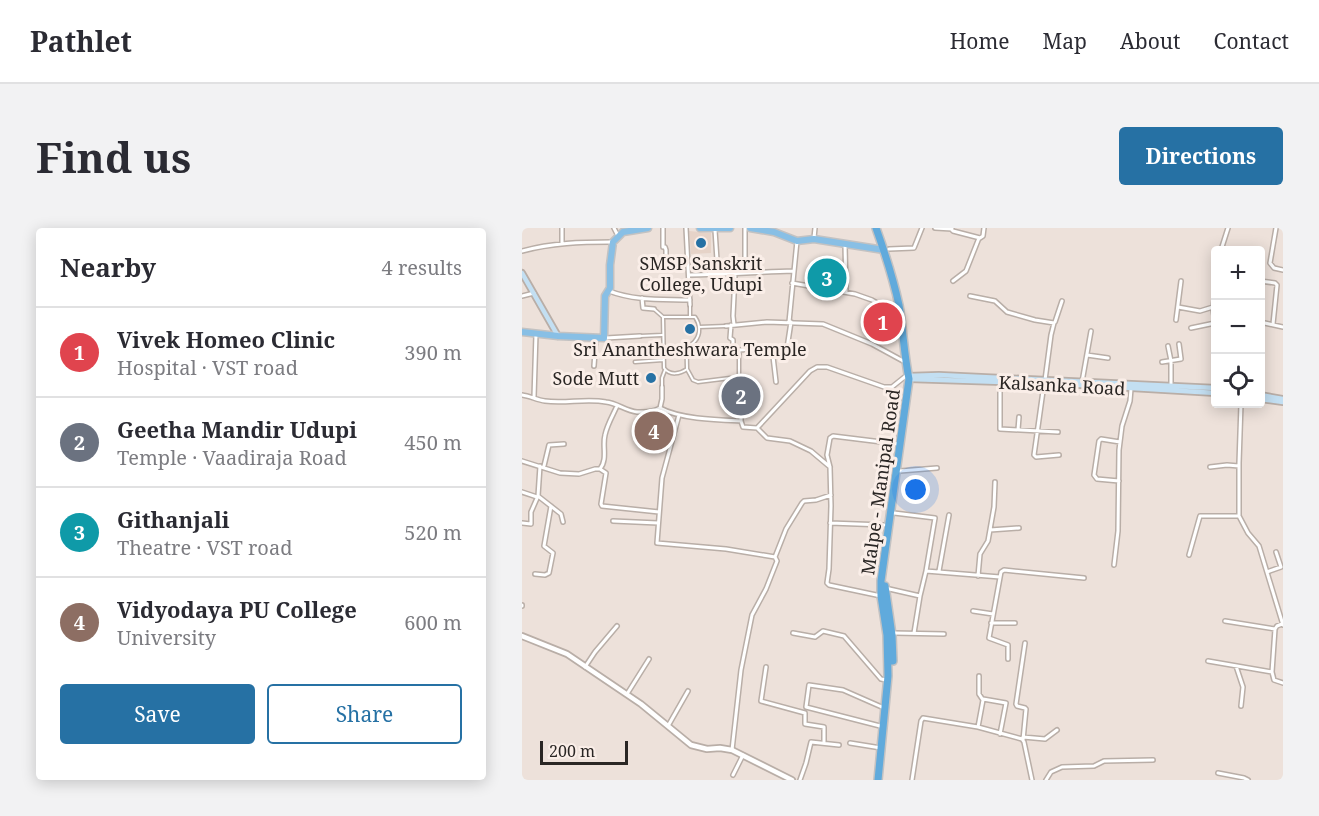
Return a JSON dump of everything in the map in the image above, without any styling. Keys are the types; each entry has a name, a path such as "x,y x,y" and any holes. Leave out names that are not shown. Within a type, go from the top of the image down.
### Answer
{"highway":[{"name":"Malpe - Manipal Road","path":"876,228 895,269 904,311 910,377 900,471 882,591 892,633 892,679 880,780"},
{"name":"Malpe - Manipal Road","path":"880,780 888,680 882,591 910,377 901,317 881,228"}],"main road":[{"path":"522,332 604,338 605,296 609,291 611,251 615,239 623,232 648,228"},
{"path":"700,228 730,228"},
{"path":"750,228 775,230 797,241 814,239 886,250"},
{"path":"522,273 558,336"},
{"path":"910,377 1211,388"},
{"name":"Kalsanka Road","path":"910,377 1045,382 1211,393"},
{"path":"1265,398 1283,400"}],"street":[{"path":"562,228 562,243"},
{"path":"522,251 562,243 615,239 614,228"},
{"path":"663,228 666,267"},
{"path":"681,228 687,237"},
{"path":"686,228 690,317"},
{"path":"715,228 718,275"},
{"path":"745,228 745,273"},
{"path":"814,239 815,228"},
{"path":"886,250 914,248 922,228"},
{"path":"935,228 952,228 953,231 979,238"},
{"path":"953,281 966,271 979,238 983,236 984,228"},
{"path":"1222,246 1228,228"},
{"path":"1276,228 1270,263 1274,268 1283,270"},
{"path":"1275,233 1283,234"},
{"path":"735,275 733,315 730,325 733,349 739,352 787,348 797,241"},
{"path":"845,244 846,292"},
{"path":"689,275 793,271"},
{"path":"1176,320 1181,281"},
{"path":"1265,282 1277,285 1273,324"},
{"path":"792,283 855,294 872,300 901,317"},
{"path":"609,291 621,296 690,302"},
{"path":"522,296 534,293"},
{"path":"970,296 994,301 1007,312 1054,323"},
{"path":"642,298 643,308 654,309 663,317 695,317 699,322 697,340 688,350 687,369 693,380 730,378"},
{"path":"1059,455 1035,456 1051,334 1062,301"},
{"path":"1178,307 1200,311 1211,308"},
{"path":"660,408 662,378 665,370 663,317"},
{"path":"699,327 767,322 824,324 872,344 906,362"},
{"path":"1265,323 1283,327"},
{"path":"1191,328 1211,324"},
{"path":"1082,382 1091,331"},
{"path":"534,398 536,334"},
{"path":"604,338 662,335"},
{"path":"594,366 596,338"},
{"path":"1162,362 1181,359 1179,344"},
{"path":"1168,346 1172,386"},
{"path":"772,348 776,382"},
{"path":"739,352 739,380"},
{"path":"1087,355 1108,358"},
{"path":"635,362 663,360"},
{"path":"757,428 810,371 817,368 827,367 884,387 892,387 910,377"},
{"path":"665,370 676,373 687,369"},
{"path":"733,380 739,380 750,381 751,408 734,409 732,383 733,380"},
{"path":"1000,382 1000,429 1059,432"},
{"path":"1114,565 1118,531 1120,441 1131,388"},
{"path":"522,395 546,401 608,402 636,412 654,411 660,408"},
{"path":"600,469 604,459 606,432 617,406"},
{"path":"660,408 679,415 741,421"},
{"path":"1225,621 1275,629 1283,625 1259,546 1248,533 1239,516 1241,408"},
{"path":"741,410 743,427 757,428 767,438 790,441 811,451 830,467"},
{"path":"679,415 662,478 657,543 726,549 775,557"},
{"path":"1018,430 1019,417"},
{"path":"900,445 831,436 827,455 831,495 827,585 920,596"},
{"path":"1119,481 1097,479 1094,475 1099,441 1101,439 1120,441"},
{"path":"522,523 531,524 531,512 538,497 542,466 549,445 564,444"},
{"path":"522,461 560,473 579,474 595,468 600,469 606,473 602,506 659,512"},
{"path":"1210,467 1239,466"},
{"path":"900,471 937,468"},
{"path":"978,576 980,554 988,541 990,530 995,482"},
{"path":"522,492 538,497 551,506 561,514 564,522"},
{"path":"732,750 741,670 752,615 777,561 775,557 786,529 802,502 816,501 831,495"},
{"path":"535,574 545,576 549,573 553,552 544,546 551,506"},
{"path":"894,513 935,519 914,633"},
{"path":"939,571 949,515"},
{"path":"1189,555 1200,516 1239,516"},
{"path":"613,520 658,523"},
{"path":"830,523 884,525"},
{"path":"990,530 1019,528"},
{"path":"1267,572 1281,567 1276,552"},
{"path":"1008,660 1008,645 989,639 1001,572 1004,570 1084,578"},
{"path":"926,571 1000,578"},
{"path":"973,611 993,614"},
{"path":"991,623 1015,623"},
{"path":"585,667 616,626"},
{"path":"1275,629 1272,672 1274,680 1283,683"},
{"path":"793,633 815,637 823,631 842,635 881,679 888,680"},
{"path":"892,633 944,634"},
{"path":"522,636 567,654 641,704 691,745 707,749 732,750 779,777 792,780"},
{"path":"1025,644 1016,704 1025,708 1023,739 1032,780"},
{"path":"627,694 649,659"},
{"path":"1208,661 1272,672"},
{"path":"1236,666 1243,687 1241,706"},
{"path":"766,667 761,701 805,713"},
{"path":"980,676 979,695 983,699 1006,703 1000,734"},
{"path":"824,743 824,728 805,724 809,685 843,690 886,708"},
{"path":"668,726 688,691"},
{"path":"978,727 983,699"},
{"path":"806,707 884,727"},
{"path":"912,780 921,719 978,727 1023,739 1045,739 1057,730"},
{"path":"800,780 811,742 839,746"},
{"path":"850,743 881,748"},
{"path":"733,775 743,755"},
{"path":"1046,780 1051,772 1062,767 1094,766 1104,761 1153,759"},
{"path":"1218,773 1248,780"}],"shaded area":[{"name":"SMSP Sanskrit College, Udupi","path":"689,231 711,233 711,253 691,254"}],"place":[{"name":"SMSP Sanskrit College, Udupi","path":"701,243"},
{"name":"Githanjali","path":"827,278"},
{"name":"Vivek Homeo Clinic","path":"883,322"},
{"name":"Sri Anantheshwara Temple","path":"690,329"},
{"name":"Sode Mutt","path":"651,378"},
{"name":"Geetha Mandir Udupi","path":"741,396"},
{"name":"Vidyodaya PU College","path":"654,431"}]}
